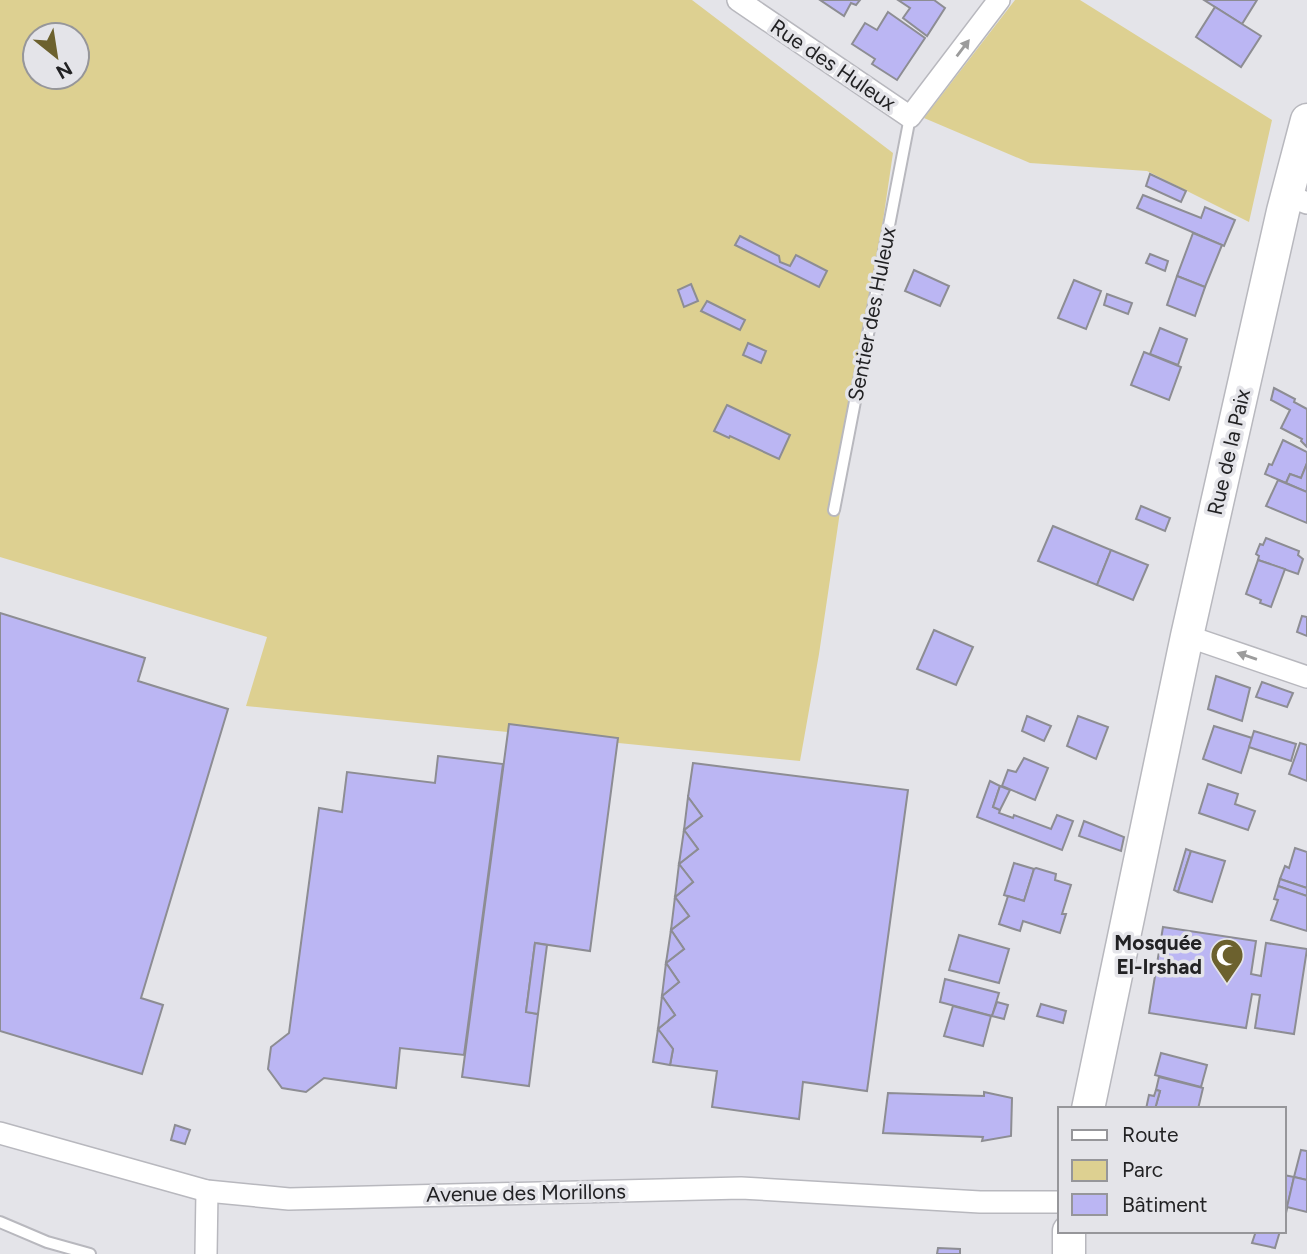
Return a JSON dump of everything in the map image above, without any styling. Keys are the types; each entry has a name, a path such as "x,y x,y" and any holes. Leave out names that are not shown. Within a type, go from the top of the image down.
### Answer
{"street":[{"name":"Rue des Huleux","path":"738,0 911,117 999,0"},
{"name":"Rue de la Paix","path":"1088,1107 1187,636 1297,199 1307,120"},
{"path":"1187,636 1307,677"},
{"name":"Avenue des Morillons","path":"0,1133 207,1191 289,1199 741,1188 981,1202 1058,1202"},
{"path":"206,1254 207,1191"},
{"path":"1069,1233 1069,1254"}],"lane":[{"name":"Sentier des Huleux","path":"834,510 911,117"},
{"path":"0,1222 47,1242 90,1254"}],"green space":[{"path":"0,0 692,0 893,153 819,654 800,761 246,706 267,637 0,557"},
{"path":"1015,0 1080,0 1272,120 1249,222 1147,171 1030,163 924,118"}],"building":[{"path":"820,0 860,0 856,5 851,3 844,16"},
{"path":"898,0 934,0 945,8 927,36 903,18 910,8"},
{"path":"1204,0 1257,0 1242,24"},
{"path":"1215,7 1261,36 1241,67 1196,37"},
{"path":"888,12 925,38 897,80 872,64 875,59 852,44 865,23 877,30"},
{"path":"1150,174 1186,191 1181,202 1146,186"},
{"path":"1143,195 1201,218 1205,207 1235,220 1224,246 1137,208"},
{"path":"1193,233 1222,245 1205,287 1177,276"},
{"path":"740,236 779,256 780,262 790,266 796,255 827,271 819,287 735,245"},
{"path":"1150,254 1168,261 1165,271 1146,263"},
{"path":"914,270 949,286 940,306 905,291"},
{"path":"1177,276 1205,287 1195,316 1167,305"},
{"path":"1074,280 1101,291 1086,329 1058,318"},
{"path":"691,284 698,301 684,307 678,290"},
{"path":"1107,294 1132,303 1128,314 1104,305"},
{"path":"707,301 745,320 740,330 701,311"},
{"path":"1160,328 1187,339 1178,365 1150,354"},
{"path":"748,343 766,351 761,363 743,355"},
{"path":"1144,352 1181,367 1169,400 1131,385"},
{"path":"1274,388 1307,409 1307,447 1302,439 1281,428 1290,410 1271,400"},
{"path":"727,405 790,435 779,459 714,431"},
{"path":"1283,440 1307,452 1307,463 1301,478 1290,474 1286,483 1265,474"},
{"path":"1307,463 1307,492 1286,483 1290,474 1301,478"},
{"path":"1278,480 1307,492 1307,523 1266,506"},
{"path":"1141,506 1170,518 1165,531 1136,519"},
{"path":"1053,526 1111,550 1097,585 1038,561"},
{"path":"1266,538 1299,551 1298,555 1303,559 1298,574 1258,560 1259,556 1256,554"},
{"path":"1111,550 1148,565 1133,600 1097,585"},
{"path":"1258,560 1285,569 1271,607 1246,594"},
{"path":"0,613 145,658 138,681 228,709 141,998 163,1005 142,1074 0,1031"},
{"path":"1302,616 1307,617 1307,636 1297,632"},
{"path":"934,630 973,647 956,685 917,669"},
{"path":"1216,676 1250,688 1242,721 1208,709"},
{"path":"1262,682 1293,693 1287,707 1256,697"},
{"path":"1027,716 1051,726 1044,741 1022,731"},
{"path":"1078,716 1108,727 1096,759 1067,746"},
{"path":"509,724 618,738 590,951 535,943 526,1012 538,1014 529,1086 462,1077"},
{"path":"1214,726 1252,738 1241,773 1203,759"},
{"path":"1254,731 1296,744 1291,761 1249,747"},
{"path":"1300,743 1307,745 1307,781 1289,774"},
{"path":"438,756 503,764 464,1055 400,1048 396,1088 324,1078 306,1092 282,1088 268,1069 271,1047 289,1033 319,808 342,812 347,772 435,783"},
{"path":"1024,758 1048,768 1035,800 1002,786 1008,770 1016,772"},
{"path":"693,763 908,790 867,1091 803,1082 799,1119 712,1107 717,1071 670,1065 673,1049 658,1029 675,1015 662,996 679,982 666,963 684,949 671,930 689,916 675,897 693,882 679,864 698,849 684,830 702,816 688,797"},
{"path":"990,781 1000,786 993,807 1000,810 999,813 1013,818 1014,815 1051,829 1057,815 1073,821 1062,850 977,817"},
{"path":"1208,784 1238,794 1235,804 1255,811 1248,830 1199,813"},
{"path":"1000,786 1010,790 1000,810 993,807"},
{"path":"688,797 702,816 684,830"},
{"path":"1084,821 1124,837 1121,851 1079,836"},
{"path":"684,830 698,849 679,864"},
{"path":"1295,848 1307,852 1307,888 1280,879 1285,866 1289,868"},
{"path":"1186,849 1191,851 1178,892 1174,890"},
{"path":"1191,851 1225,861 1212,902 1178,892"},
{"path":"1014,863 1034,869 1024,901 1004,895"},
{"path":"679,864 693,882 675,897"},
{"path":"1036,868 1056,874 1055,880 1071,885 1062,914 1066,914 1060,933 1023,921 1020,931 999,924 1008,896 1024,901"},
{"path":"1280,879 1307,888 1307,896 1278,886"},
{"path":"1278,886 1307,896 1307,931 1271,920 1278,900 1274,899"},
{"path":"675,897 689,916 671,930"},
{"name":"Mosquée El-Irshad","path":"1163,927 1256,941 1251,974 1261,976 1266,943 1307,949 1294,1034 1255,1028 1260,995 1252,994 1246,1028 1149,1013"},
{"path":"671,930 684,949 666,963"},
{"path":"959,935 1009,949 999,983 949,970"},
{"path":"535,943 547,945 538,1014 526,1012"},
{"path":"666,963 679,982 662,996"},
{"path":"945,979 999,993 992,1016 940,1002"},
{"path":"662,996 675,1015 658,1029"},
{"path":"997,1002 1008,1005 1004,1019 992,1016"},
{"path":"1041,1004 1066,1011 1063,1023 1037,1016"},
{"path":"953,1006 991,1016 983,1046 944,1036"},
{"path":"658,1029 673,1049 670,1065 653,1062"},
{"path":"1161,1053 1207,1065 1201,1087 1155,1075"},
{"path":"1159,1077 1203,1088 1198,1107 1156,1107 1160,1091 1156,1090"},
{"path":"1156,1090 1160,1091 1156,1107 1146,1107 1149,1095 1154,1096"},
{"path":"984,1092 1012,1098 1011,1136 982,1141 983,1137 883,1133 888,1093 984,1096"},
{"path":"175,1125 190,1130 185,1144 171,1140"},
{"path":"1301,1150 1307,1151 1307,1180 1294,1177"},
{"path":"1286,1175 1294,1177 1286,1213"},
{"path":"1294,1177 1307,1180 1307,1212 1287,1207"},
{"path":"1255,1233 1279,1233 1275,1248 1252,1243"},
{"path":"938,1248 960,1249 960,1254 937,1254"}],"place":[{"name":"Mosquée El-Irshad","path":"1227,985"}]}
